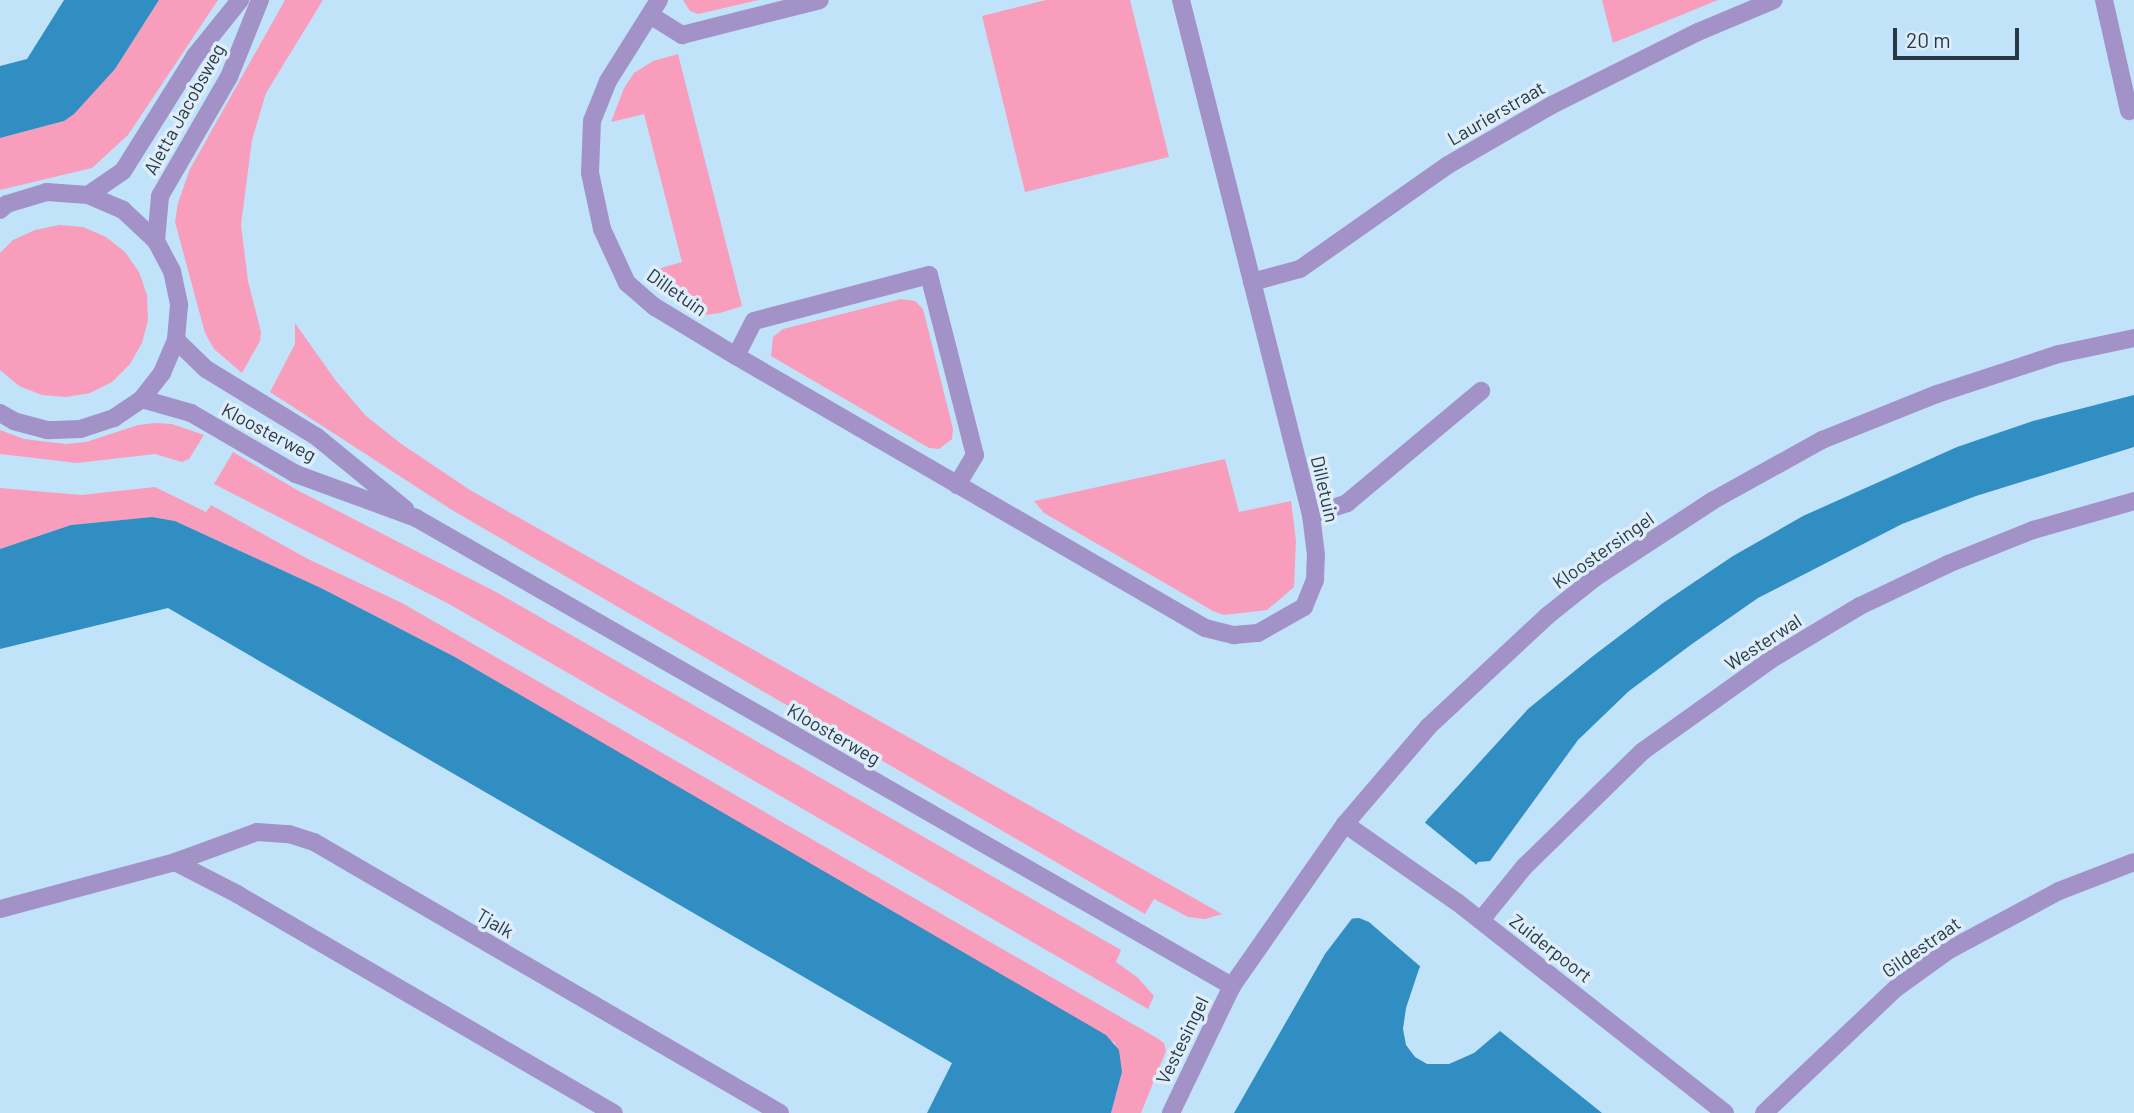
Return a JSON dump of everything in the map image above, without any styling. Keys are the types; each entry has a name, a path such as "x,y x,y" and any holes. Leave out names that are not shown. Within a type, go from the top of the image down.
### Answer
{"street":[{"name":"Aletta Jacobsweg","path":"88,195 122,171 195,56 240,0"},
{"name":"Aletta Jacobsweg","path":"156,241 160,197 229,77 260,0"},
{"name":"Dilletuin","path":"820,0 682,34 654,8 608,81 592,121 590,173 602,229 627,283 655,307 736,356 1206,628 1234,635 1258,633 1304,607 1314,580 1315,567 1311,515 1181,0"},
{"name":"Laurierstraat","path":"1252,282 1300,269 1448,165 1552,105 1698,32 1774,0"},
{"path":"2104,0 2129,111"},
{"path":"0,210 7,204 47,192 88,195 123,210 156,241 172,271 179,305 176,340 162,373 142,399 114,418 81,429 47,430 14,421 0,413"},
{"path":"736,356 754,321 929,275 975,455 957,485"},
{"name":"Kloostersingel","path":"1232,986 1345,824 1428,727 1547,616 1596,577 1712,501 1822,440 1937,394 2059,354 2134,338"},
{"name":"Kloosterweg","path":"176,340 206,369 317,436 416,518"},
{"path":"1311,515 1347,503 1481,391"},
{"name":"Kloosterweg","path":"142,399 191,414 296,474 416,518 1232,986"},
{"name":"Westerwal","path":"1481,920 1524,867 1643,751 1775,657 1860,606 1948,564 2033,530 2134,501"},
{"name":"Zuiderpoort","path":"1345,824 1481,920 1725,1113"},
{"name":"Tjalk","path":"0,909 175,862 257,832 289,834 314,842 780,1113"},
{"path":"175,862 237,894 614,1113"},
{"name":"Gildestraat","path":"1764,1113 1895,989 1949,950 2059,891 2134,862"},
{"name":"Vestesingel","path":"1171,1113 1232,986"}],"shaded area":[{"path":"159,0 218,0 128,135 92,168 0,190 0,138 64,121 115,69"},
{"path":"285,0 323,0 266,93 252,140 241,225 248,281 261,332 260,341 242,373 214,349 205,333 175,222 178,203 190,169"},
{"path":"683,0 759,0 698,14 690,11"},
{"path":"1046,0 1130,0 1169,157 1025,192 982,16"},
{"path":"1602,0 1718,0 1613,43"},
{"path":"678,54 742,306 705,315 692,311 655,286 647,272 682,262 644,114 611,122 624,88 634,73 653,61"},
{"path":"59,225 83,227 106,237 125,252 139,272 147,295 148,320 142,343 130,364 112,382 90,393 66,397 42,395 19,386 0,370 0,253 13,240 35,230"},
{"path":"901,299 915,301 923,309 953,429 952,439 939,449 929,448 771,356 773,337 783,329"},
{"path":"295,323 336,381 365,415 400,443 470,490 1222,914 1205,919 1188,917 1154,899 1145,914 452,510 270,392 295,344"},
{"path":"172,424 204,435 189,459 182,462 155,454 77,463 0,454 0,430 24,439 66,444 86,442 138,425"},
{"path":"233,452 297,490 498,593 1121,950 1116,962 1137,977 1154,996 1148,1009 449,604 214,484"},
{"path":"1225,459 1239,512 1291,501 1296,541 1294,587 1267,610 1224,615 1213,611 1044,513 1034,501"},
{"path":"155,487 206,512 211,505 308,559 402,603 1157,1038 1164,1043 1166,1051 1141,1113 1111,1113 1122,1072 1115,1043 455,657 321,588 175,521 152,517 71,525 0,549 0,488 81,495"}],"water":[{"path":"64,0 159,0 115,69 74,114 64,121 0,138 0,66 27,59"},
{"path":"2134,395 2134,447 1976,496 1902,524 1758,598 1692,644 1629,691 1578,740 1490,861 1478,862 1419,969 1406,1008 1403,1029 1406,1045 1415,1057 1427,1064 1449,1064 1474,1053 1500,1031 1602,1113 1234,1113 1325,954 1427,820 1528,709 1593,656 1663,603 1733,556 1803,516 1957,447 2033,421"},
{"path":"152,517 175,521 321,588 455,657 1106,1035 1119,1050 1122,1072 1111,1113 927,1113 952,1063 168,608 0,649 0,549 71,525"}],"pier":[{"path":"1423,821 1478,866 1422,968 1369,922 1359,918 1348,919"}]}
